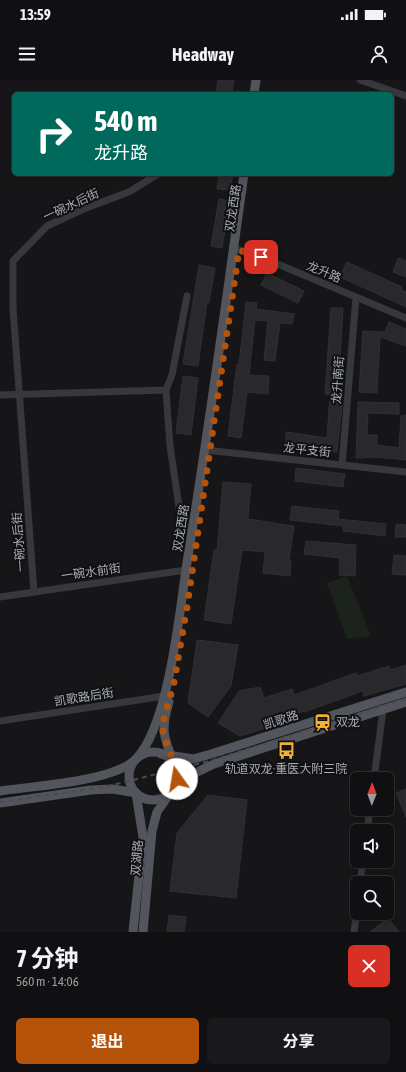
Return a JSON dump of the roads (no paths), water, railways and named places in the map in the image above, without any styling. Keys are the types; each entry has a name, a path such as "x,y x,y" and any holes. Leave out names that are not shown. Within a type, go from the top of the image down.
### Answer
{"main road":[{"path":"254,92 256,80"},
{"path":"260,92 262,80"},
{"name":"双龙西路","path":"174,766 162,726 187,607 236,249 244,176"},
{"name":"双龙西路","path":"236,249 250,176"},
{"name":"双龙西路","path":"136,760 150,738 168,695 186,570 208,450"},
{"name":"凯歌路","path":"161,754 192,759 406,692"},
{"name":"凯歌路","path":"171,792 189,776 214,764 406,702"},
{"path":"0,791 112,773 147,753 161,754 171,761 174,766 177,779 171,792 158,799 143,798 136,793 112,789 90,790 0,803"},
{"path":"136,760 129,773 129,780 136,793"},
{"name":"双湖路","path":"143,932 152,831 157,812 171,792"},
{"name":"双湖路","path":"132,932 143,837 136,793"}],"street":[{"path":"360,80 406,96"},
{"name":"一碗水后街","path":"34,592 13,308 12,261 47,226 86,208 129,192 155,176"},
{"name":"龙升路","path":"236,249 406,318"},
{"path":"187,296 172,375 166,390 170,446 181,520 192,535"},
{"name":"龙升南街","path":"342,465 356,297"},
{"path":"0,395 166,390"},
{"name":"龙平支街","path":"208,450 406,472"},
{"name":"一碗水前街","path":"0,597 186,570"},
{"name":"凯歌路后街","path":"0,721 168,695"},
{"path":"375,772 382,710"},
{"path":"354,932 356,920"}],"railway":[{"path":"0,802 109,786 213,760 406,699"}],"place":[{"name":"双龙","path":"323,722"},
{"name":"轨道双龙·重医大附三院","path":"286,750"}]}
